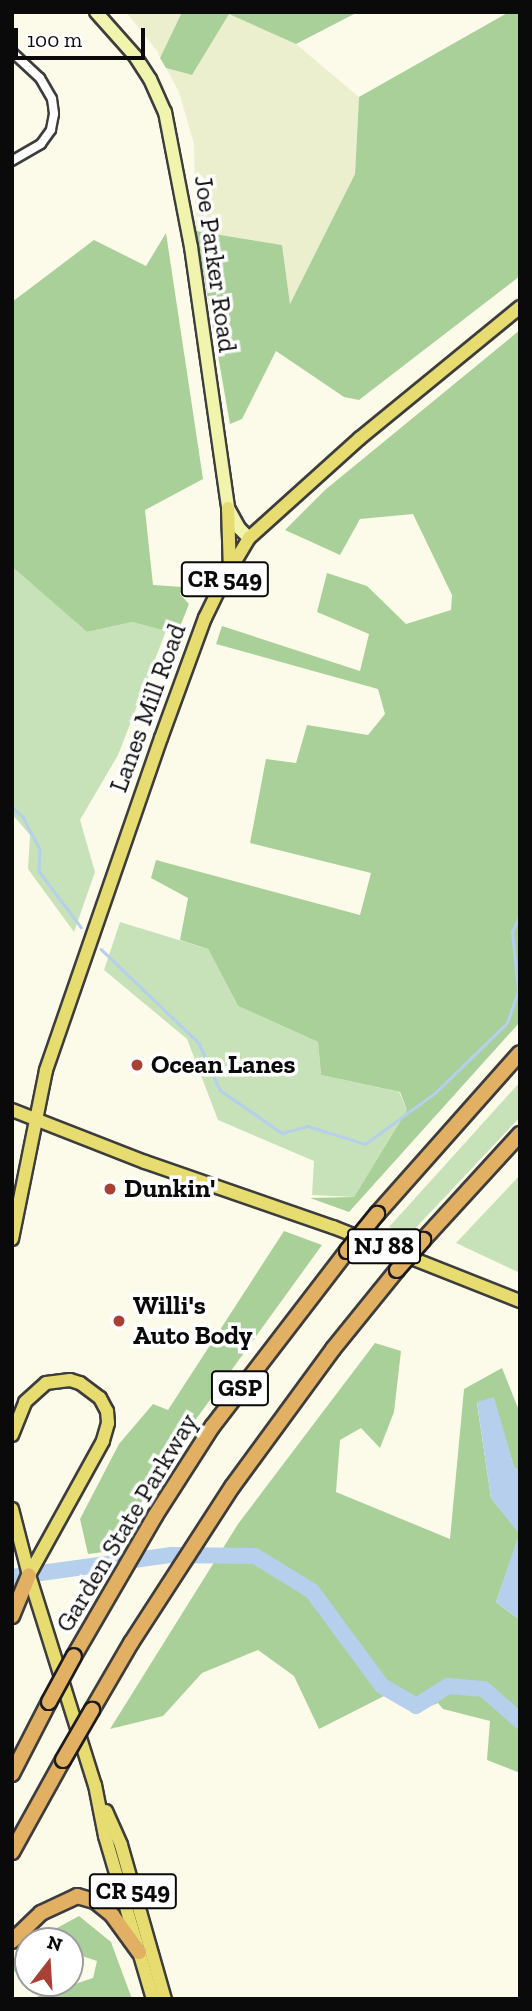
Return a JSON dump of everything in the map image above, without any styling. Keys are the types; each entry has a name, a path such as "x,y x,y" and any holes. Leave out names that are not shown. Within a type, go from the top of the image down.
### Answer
{"highway":[{"name":"Garden State Parkway","path":"12,1774 117,1580 212,1427 377,1214 520,1053"},
{"name":"GSP","path":"12,1852 92,1710 174,1577 294,1401 397,1270 520,1134"},
{"path":"12,1616 28,1582"},
{"path":"12,1941 41,1913 59,1902 77,1896 95,1901 112,1915 139,1952"}],"main road":[{"name":"Lanes Mill Road","path":"34,1119 46,1070 205,618 249,538 359,438 520,307"},
{"path":"228,508 230,571"},
{"name":"NJ 88","path":"12,1110 145,1162 333,1227 520,1301"},
{"name":"CR 549","path":"12,1239 34,1119"},
{"path":"12,1435 25,1402 46,1382 71,1380 80,1383 100,1398 107,1411 108,1423 103,1441 42,1551 28,1582"},
{"name":"CR 549","path":"12,1509 28,1582 94,1785 105,1836 153,1999"},
{"name":"CR 549","path":"94,1785 121,1845 165,1999"}],"street":[{"name":"Joe Parker Road","path":"96,12 135,55 165,112 191,247 228,508 239,528 249,538"},
{"path":"12,52 40,78 52,99 54,114 51,130 41,144 12,161"}],"green space":[{"path":"126,12 182,12 160,58 158,52"},
{"path":"182,12 358,12 296,44 229,14 192,75 166,68 160,58"},
{"path":"509,12 520,12 520,276 359,400 344,397 276,351 242,419 230,424 196,231 282,245 290,304 355,174 359,97"},
{"path":"229,13 296,44 359,97 355,174 290,305 282,245 196,231 194,144 179,92 166,68 192,75"},
{"path":"166,233 203,479 145,510 153,585 183,587 180,594 189,604 177,634 132,622 87,632 15,569 12,572 12,302 94,240 146,266"},
{"path":"520,330 520,1022 349,1212 310,1198 354,1197 407,1110 400,1092 321,1075 318,1042 238,1006 208,949 180,940 188,898 151,878 156,860 360,915 371,873 250,843 266,759 296,763 307,725 368,735 385,714 378,689 216,644 222,626 360,671 369,634 317,612 327,573 367,586 406,624 451,610 452,595 413,514 360,519 340,555 285,530 325,490"},
{"path":"15,568 87,632 132,622 166,631 118,755 80,820 95,872 74,932 28,869 30,835 12,814 12,572"},
{"path":"120,922 208,949 238,1006 318,1042 321,1075 399,1092 407,1110 354,1197 312,1195 314,1161 218,1120 187,1039 104,970"},
{"path":"520,1082 520,1117 409,1235 389,1227"},
{"path":"520,1175 520,1273 456,1243"},
{"path":"284,1231 322,1245 168,1458 112,1551 88,1554 80,1519 119,1444 153,1404 168,1410"},
{"path":"375,1343 401,1351 394,1412 380,1448 361,1428 340,1440 336,1492 450,1539 464,1389 502,1368 520,1413 520,1472 514,1467 493,1398 477,1403 491,1498 520,1534 496,1602 520,1620 520,1773 487,1760 490,1721 443,1709 438,1703 431,1706 388,1694 319,1729 294,1676 258,1650 202,1673 163,1716 110,1729 238,1524"},
{"path":"79,1916 111,1942 132,1999 30,1999 84,1997 84,1981 93,1978 97,1961 84,1957 84,1927 59,1927"}],"water":[{"path":"494,1397 514,1467 520,1472 520,1620 496,1602 519,1534 491,1498 477,1402"}],"waterway":[{"path":"12,807 23,817 40,849 39,871 81,927"},
{"path":"101,949 199,1043 220,1090 282,1133 308,1126 365,1144 435,1093 507,1023 518,991 512,932 520,915"},
{"path":"12,1577 171,1555 255,1556 312,1591 382,1686 416,1706 448,1686 484,1689 520,1721"}],"place":[{"name":"Ocean Lanes","path":"137,1065"},
{"name":"Dunkin'","path":"110,1189"},
{"name":"Willi's Auto Body","path":"119,1321"}]}
